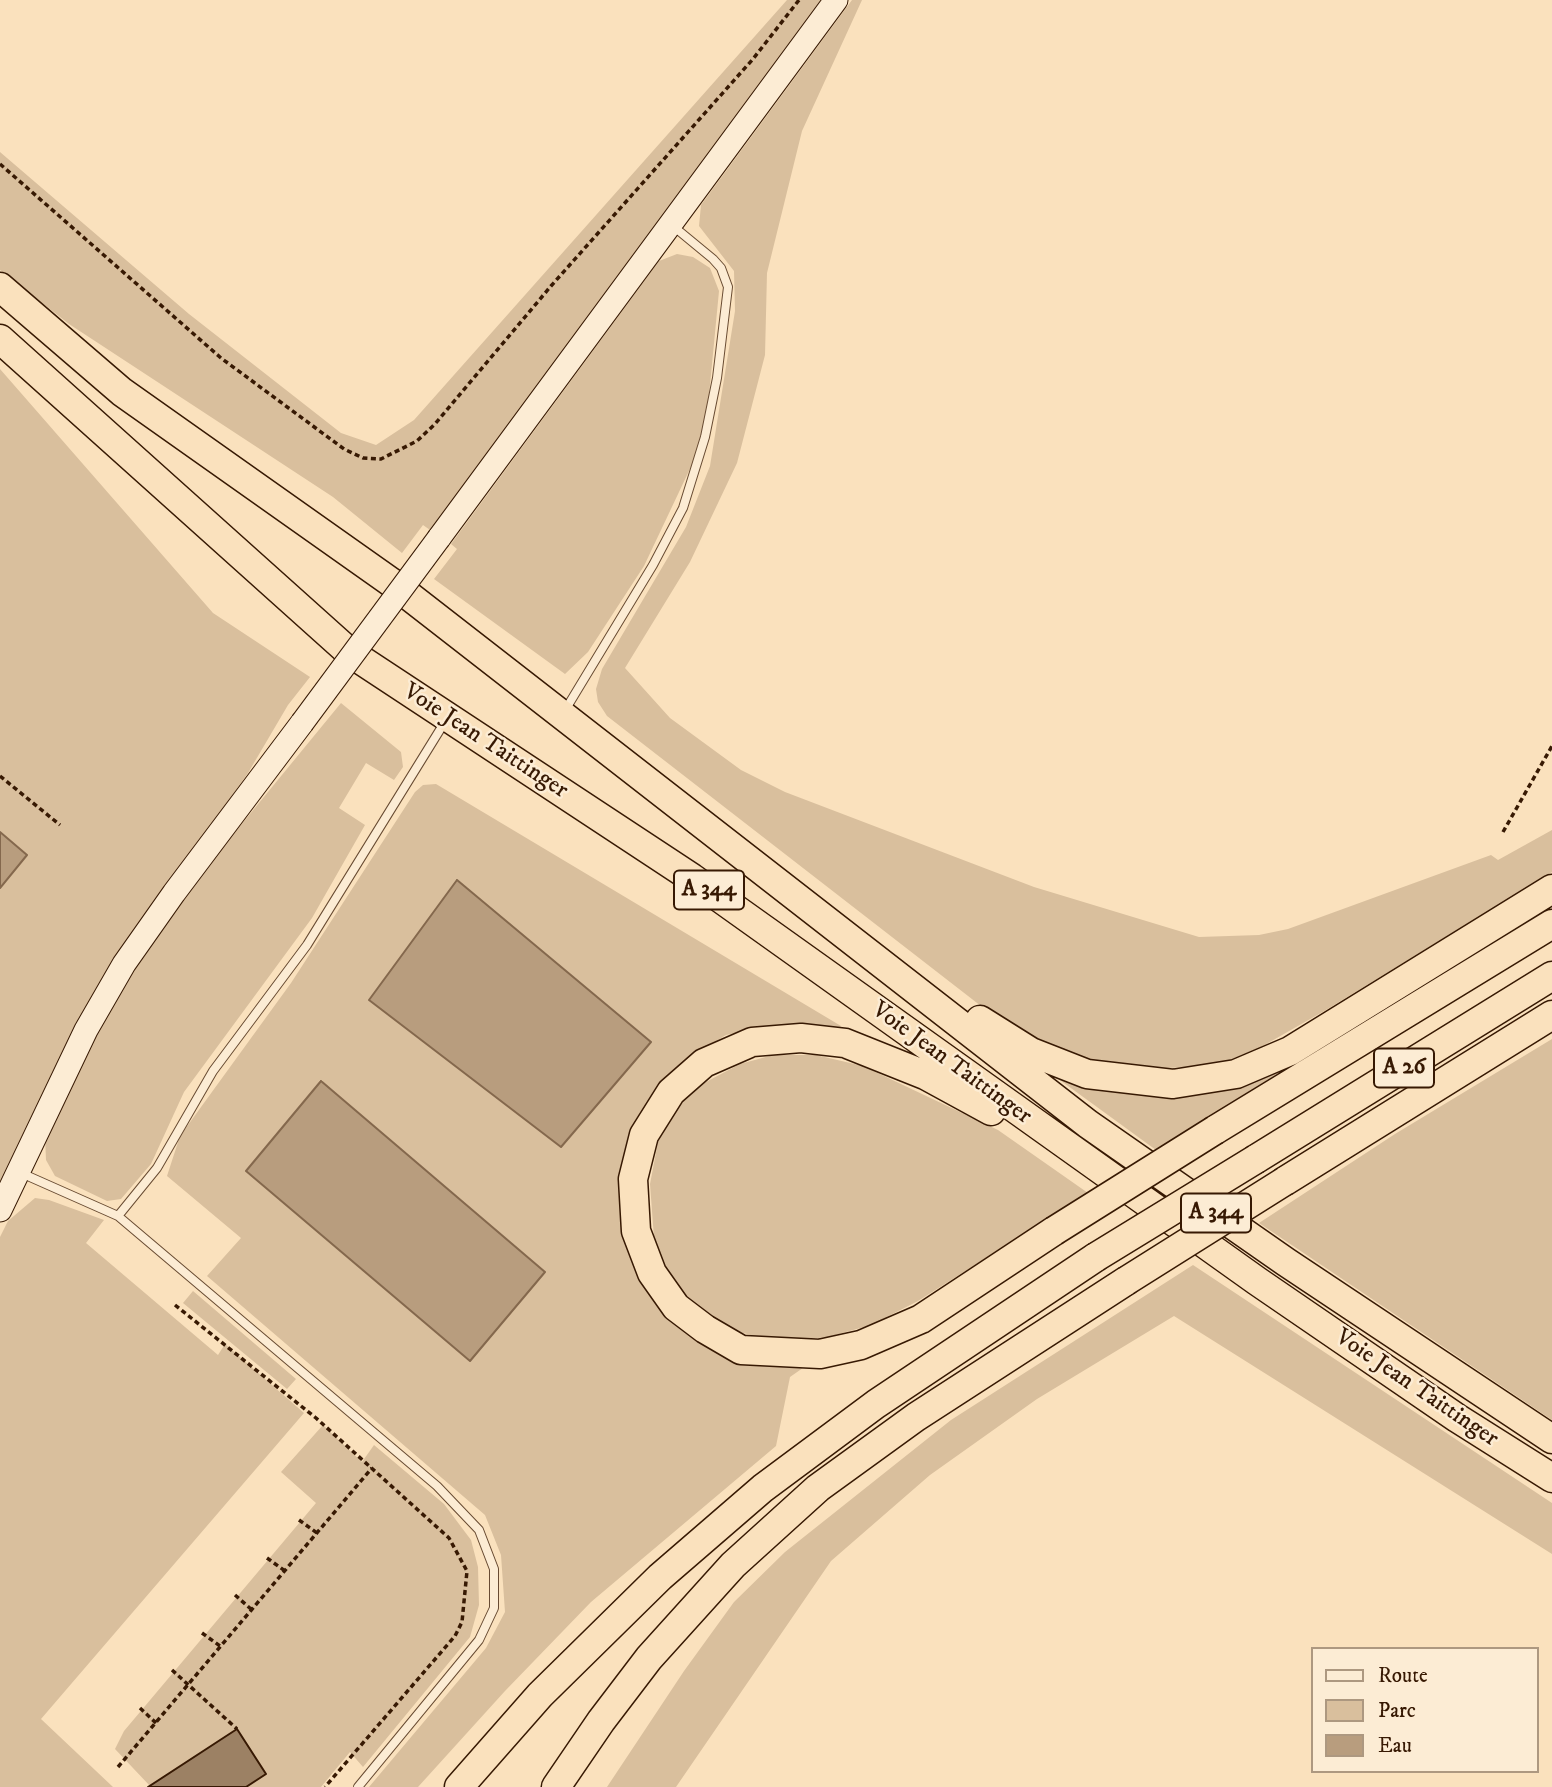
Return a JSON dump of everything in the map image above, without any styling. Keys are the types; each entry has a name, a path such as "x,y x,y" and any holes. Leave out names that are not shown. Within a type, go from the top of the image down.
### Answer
{"highway":[{"path":"0,287 122,392"},
{"path":"0,311 64,363 122,392"},
{"path":"0,339 28,364"},
{"path":"0,346 28,364"},
{"name":"Voie Jean Taittinger","path":"28,364 349,652 692,878 1058,1142 1457,1419 1552,1478"},
{"name":"Voie Jean Taittinger","path":"122,392 395,585 890,973 1088,1124 1297,1269 1552,1439"},
{"path":"890,973 957,1004 1002,1036 1053,1061 1087,1074 1173,1084 1236,1074 1290,1051 1514,909 1552,889"},
{"path":"1058,1142 1032,1138 1010,1121 914,1071 845,1043 801,1038 752,1042 704,1063 671,1092 645,1135 633,1179 636,1231 652,1273 677,1307 705,1329 741,1350 820,1354 861,1345 921,1319 1054,1231 1215,1130 1552,924"},
{"name":"A 26","path":"459,1787 549,1686 660,1577 763,1488 876,1405 1096,1257 1552,976"},
{"name":"A 26","path":"556,1787 649,1658 733,1565 818,1488 916,1418 1126,1282 1504,1042 1552,1015"}],"street":[{"path":"0,1210 86,1030 124,964 836,0"}],"lane":[{"path":"562,714 653,565 683,508 705,436 717,378 728,287 721,268 713,259 672,225"},
{"path":"118,1216 157,1168 213,1071 307,945 447,718"},
{"path":"18,1172 118,1216 437,1486 479,1530 494,1569 494,1608 479,1640 358,1787"}],"path":[{"path":"0,164 221,358 344,449 363,458 381,458 417,441 435,424 578,255 753,58 799,0"},
{"path":"1503,832 1552,746"},
{"path":"0,776 60,825"},
{"path":"175,1305 316,1418 449,1538 467,1571 462,1622 455,1636 325,1787"},
{"path":"118,1768 372,1468"},
{"path":"299,1520 317,1534"},
{"path":"267,1559 285,1571"},
{"path":"235,1595 252,1610"},
{"path":"202,1633 220,1647"},
{"path":"172,1670 237,1729"},
{"path":"140,1708 156,1723"}],"green space":[{"path":"787,0 821,0 796,38 430,530 423,525 402,553 333,497 69,324 0,270 0,152 189,314 341,433 376,445 414,420"},
{"path":"852,0 862,0 802,131 767,273 765,355 737,463 690,562 625,668 670,718 741,770 785,792 1034,887 1199,937 1259,935 1288,929 1491,855 1498,860 1552,830 1552,872 1326,1010 1261,1047 1217,1065 1135,1070 1069,1059 999,1020 607,716 598,702 596,689 602,669 686,527 710,466 735,311 734,271 699,226 701,205"},
{"path":"677,254 693,257 710,268 719,291 705,437 644,566 588,652 565,674 434,579 457,549 451,544 659,261"},
{"path":"0,369 213,613 310,677 288,705 248,773 155,905 0,1188"},
{"path":"341,703 401,752 403,767 394,780 366,763 339,808 365,825 312,918 184,1092 151,1164 121,1199 107,1201 55,1176 46,1160 45,1136 116,996 213,859"},
{"path":"436,784 841,1026 836,1032 799,1023 726,1035 679,1066 644,1106 626,1156 666,1313 810,1363 790,1377 776,1446 591,1602 418,1787 369,1787 486,1648 505,1612 501,1555 485,1515 207,1276 241,1238 167,1176 180,1136 291,983 415,792 423,785"},
{"path":"1358,1023 1156,1150 1053,1075 1168,1091"},
{"path":"1552,1039 1552,1420 1259,1223 1395,1134"},
{"path":"773,1055 816,1055 863,1066 998,1130 1088,1193 918,1301 871,1325 828,1337 779,1342 723,1328 682,1296 668,1276 654,1238 650,1184 658,1142 673,1111 704,1083 740,1064"},
{"path":"35,1198 49,1200 104,1220 86,1243 218,1355 225,1344 304,1413 41,1719 113,1787 0,1787 0,1237 8,1221"},
{"path":"1193,1265 1552,1503 1552,1554 1174,1316 1037,1399 930,1475 831,1561 676,1787 607,1787 684,1671 734,1602 785,1552 951,1420"},
{"path":"193,1291 296,1379 287,1389 183,1303"},
{"path":"323,1425 362,1462 374,1445 444,1504 471,1540 478,1567 479,1605 470,1637 363,1767 350,1752 321,1787 246,1787 266,1774 237,1730 150,1786 115,1749 124,1731 316,1503 281,1472"}],"water":[{"path":"0,832 27,855 0,888"},
{"path":"457,880 651,1042 561,1147 369,1000"},
{"path":"321,1081 545,1272 470,1361 246,1171"}],"building":[{"path":"237,1729 266,1774 246,1787 148,1787"}]}
